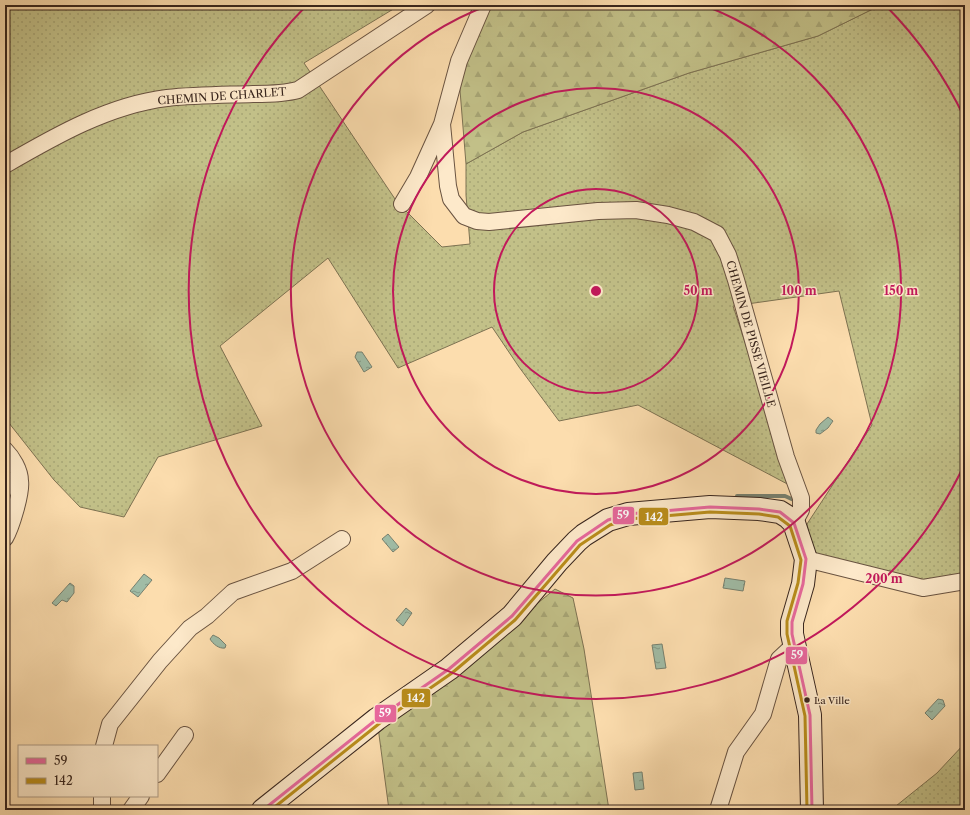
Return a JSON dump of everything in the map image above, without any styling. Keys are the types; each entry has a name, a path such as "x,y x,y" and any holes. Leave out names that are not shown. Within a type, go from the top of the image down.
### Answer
{"street":[{"name":"CHEMIN DE CHARLET","path":"5,165 73,127 115,110 150,101 198,96 283,93 298,90 427,5"},
{"path":"402,204 418,177 442,124 459,61 483,5"},
{"name":"CHEMIN DE PISSE VIEILLE","path":"442,124 444,161 451,199 464,216 477,221 514,220 598,211 636,210 675,217 706,227 717,234 728,255 736,280 786,457 801,498 801,510 794,523"},
{"path":"5,450 11,457 21,480 19,495 5,538"},
{"path":"5,479 16,486 19,495"},
{"path":"263,810 377,719 449,668 512,616 557,562 584,535 608,520 628,514 710,507 780,512 794,523 806,559 803,584 792,622 794,645 810,715 812,810"},
{"path":"104,745 110,724 190,628 207,616 233,592 292,570 342,539"},
{"path":"806,559 923,588 965,581"},
{"path":"718,810 736,752 764,714 779,660 794,645"},
{"path":"158,773 185,735"},
{"path":"102,797 102,810"},
{"path":"131,810 140,797"}],"green space":[{"path":"5,5 400,5 304,63 397,202 442,247 470,244 466,195 466,164 523,132 689,73 818,36 881,5 965,5 965,574 929,580 903,578 813,555 807,524 872,425 839,291 733,306 793,487 638,405 559,421 519,367 492,327 398,368 328,258 220,346 262,426 158,457 124,517 80,507 54,480 5,418"},
{"path":"488,5 881,5 818,36 689,73 523,132 466,164 459,78"},
{"path":"555,589 573,598 584,649 609,810 389,810 378,727 428,693"},
{"path":"965,743 965,810 891,810 937,773"}],"water":[{"path":"357,352 362,352 372,367 364,372 355,357"},
{"path":"828,417 833,421 828,428 820,434 816,433 816,430 820,424"},
{"path":"388,534 399,547 393,552 382,539"},
{"path":"144,574 152,580 138,597 130,591"},
{"path":"725,578 745,581 743,591 723,588"},
{"path":"70,583 74,586 74,593 67,602 62,600 56,606 52,603"},
{"path":"406,608 412,613 403,626 396,620"},
{"path":"213,635 219,638 226,645 225,648 218,647 213,643 210,639"},
{"path":"662,644 666,668 656,669 652,645"},
{"path":"938,699 943,700 945,706 932,720 925,713"},
{"path":"642,772 644,789 635,790 633,773"}],"waterway":[{"path":"737,496 785,496 796,501"}],"transit line":[{"name":"59","path":"263,810 377,719 449,669 512,616 577,541 608,520 628,514 710,507 759,509 780,512 794,523 806,559 803,584 792,622 792,634 810,715 812,810"},
{"name":"142","path":"271,810 380,723 452,673 515,620 580,545 610,525 629,519 710,512 759,514 778,517 790,526 801,560 798,583 787,621 787,634 805,716 807,810"}],"place":[{"name":"La Ville","path":"807,700"}]}
